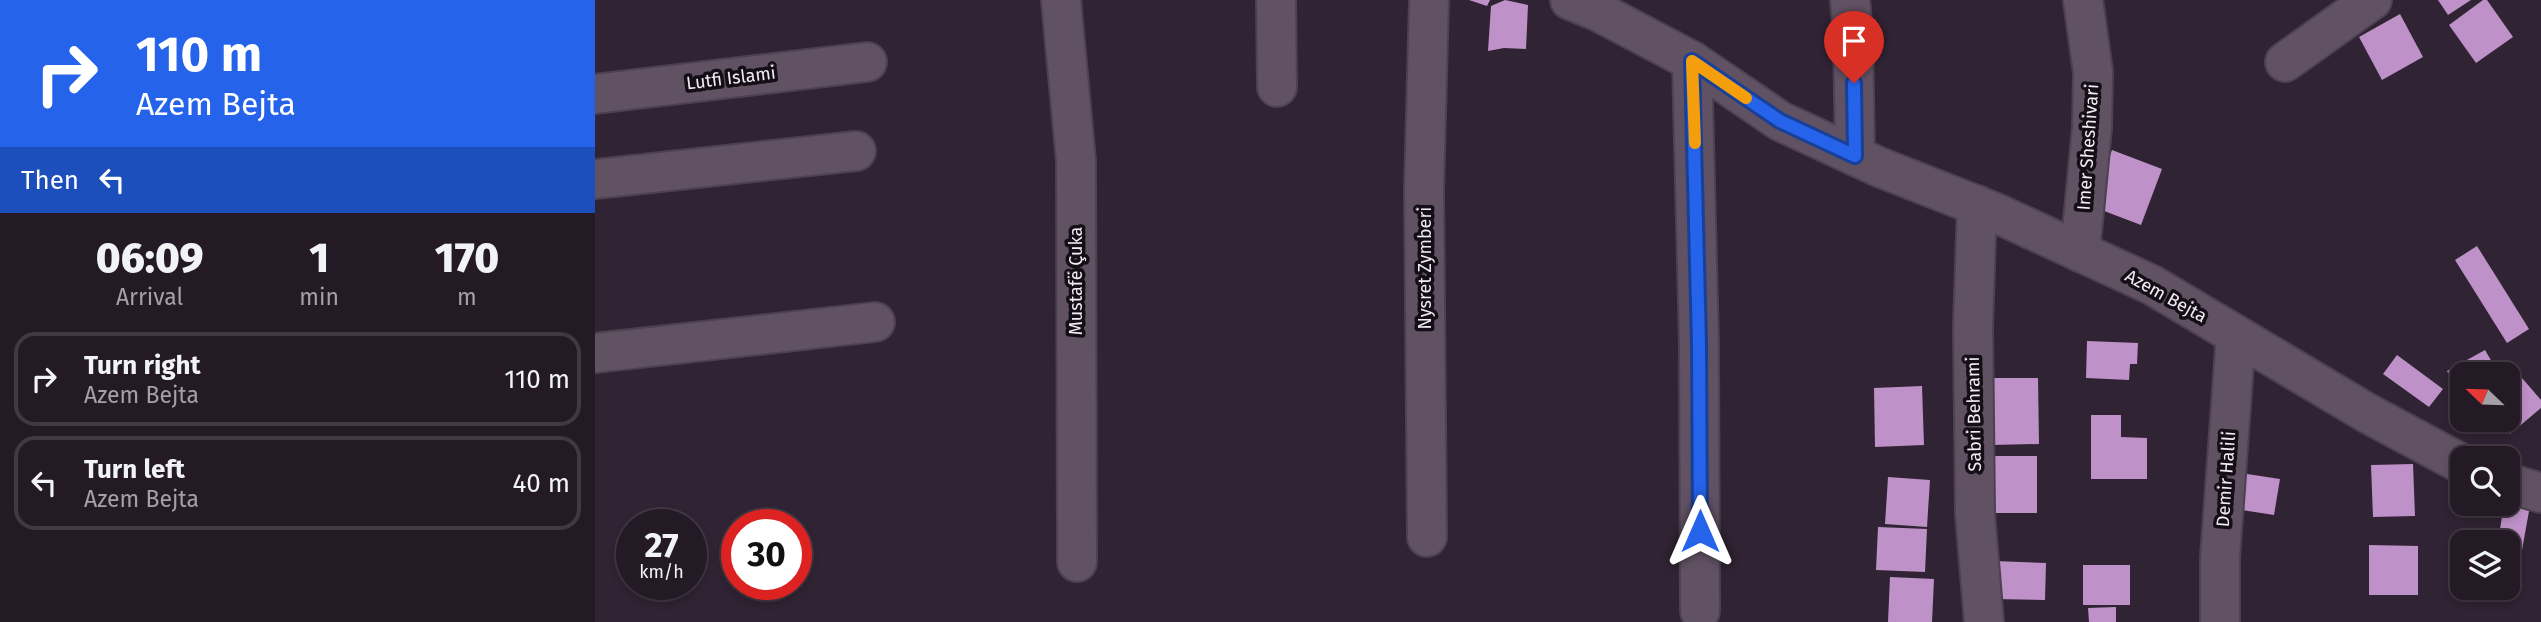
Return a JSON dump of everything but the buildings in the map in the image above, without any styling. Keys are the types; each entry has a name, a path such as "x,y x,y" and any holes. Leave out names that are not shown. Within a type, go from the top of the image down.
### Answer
{"street":[{"name":"Mustafë Çuka","path":"1061,0 1076,161 1077,562"},
{"path":"1276,0 1277,87"},
{"name":"Nysret Zymberi","path":"1427,537 1424,190 1429,0"},
{"name":"Azem Bejta","path":"1570,0 1597,11 1692,61 1780,121 1855,156 1977,205 2152,285 2367,413 2450,458"},
{"path":"1850,0 1855,156"},
{"name":"Imer Sheshivari","path":"2080,252 2092,128 2093,72 2083,0"},
{"path":"2285,62 2372,0"},
{"path":"1692,61 1699,331 1700,611"},
{"name":"Lutfi Islami","path":"595,94 867,62"},
{"path":"595,179 856,151"},
{"name":"Sabri Behrami","path":"1977,205 1973,327 1975,514 1984,622"},
{"path":"595,353 875,322"},
{"name":"Demir Halili","path":"2220,622 2220,558 2236,335"},
{"path":"2520,486 2541,493"}],"slow traffic":[{"path":"1695,143 1692,61 1746,98"}],"route":[{"path":"1700,531 1699,344 1692,61 1780,121 1855,156 1854,83"}]}
